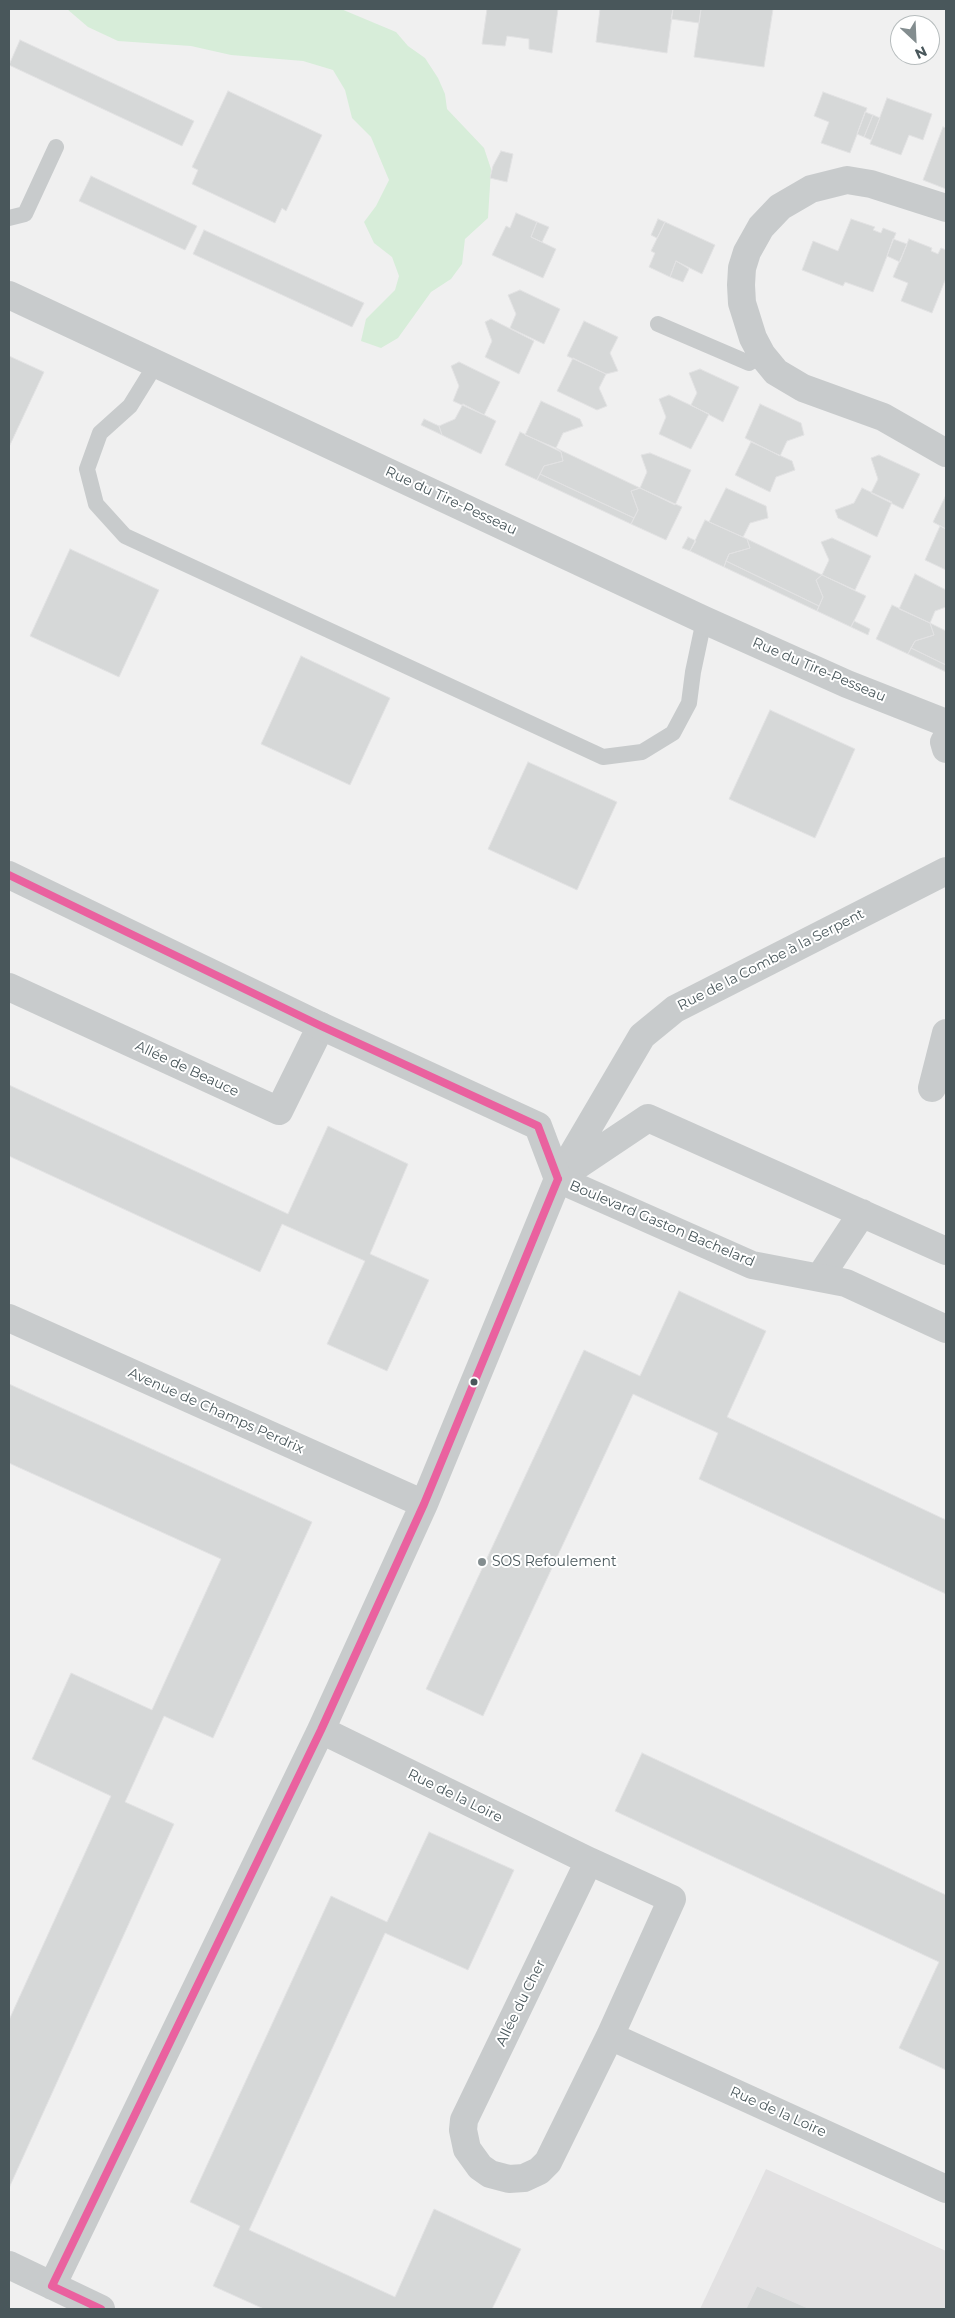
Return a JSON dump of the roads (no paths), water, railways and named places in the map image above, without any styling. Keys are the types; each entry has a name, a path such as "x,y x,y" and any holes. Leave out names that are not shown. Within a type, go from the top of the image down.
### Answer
{"street":[{"path":"946,208 891,189 847,180 811,189 780,207 760,227 747,252 742,268 742,303 753,338 762,355 776,372 789,382 883,418 946,453"},
{"name":"Rue du Tire-Pesseau","path":"9,295 704,620 847,684 895,702 946,740"},
{"name":"Rue de la Combe à la Serpent","path":"52,2286 321,1730 424,1504 558,1179 642,1036 675,1009 941,869"},
{"name":"Boulevard Gaston Bachelard","path":"9,875 321,1026 538,1126 558,1179 752,1265 846,1283 946,1329"},
{"name":"Allée de Beauce","path":"9,987 280,1111 321,1026"},
{"path":"932,1088 946,1033"},
{"path":"558,1179 648,1118 946,1251"},
{"path":"820,1277 862,1213"},
{"name":"Avenue de Champs Perdrix","path":"9,1318 424,1504"},
{"name":"Rue de la Loire","path":"321,1730 589,1861"},
{"name":"Allée du Cher","path":"589,1861 672,1899 610,2036 548,2162 539,2171 524,2178 509,2179 490,2174 472,2159 463,2139 464,2120 589,1861"},
{"name":"Rue de la Loire","path":"610,2036 946,2189"},
{"path":"9,2265 101,2309"}],"lane":[{"path":"9,218 25,214 56,147"},
{"path":"658,324 749,363 762,355"},
{"path":"156,364 130,406 100,433 87,469 96,504 125,536 603,757 642,752 674,733 689,704 693,672 704,620"}],"place":[{"name":"SOS Refoulement","path":"482,1562"}]}
